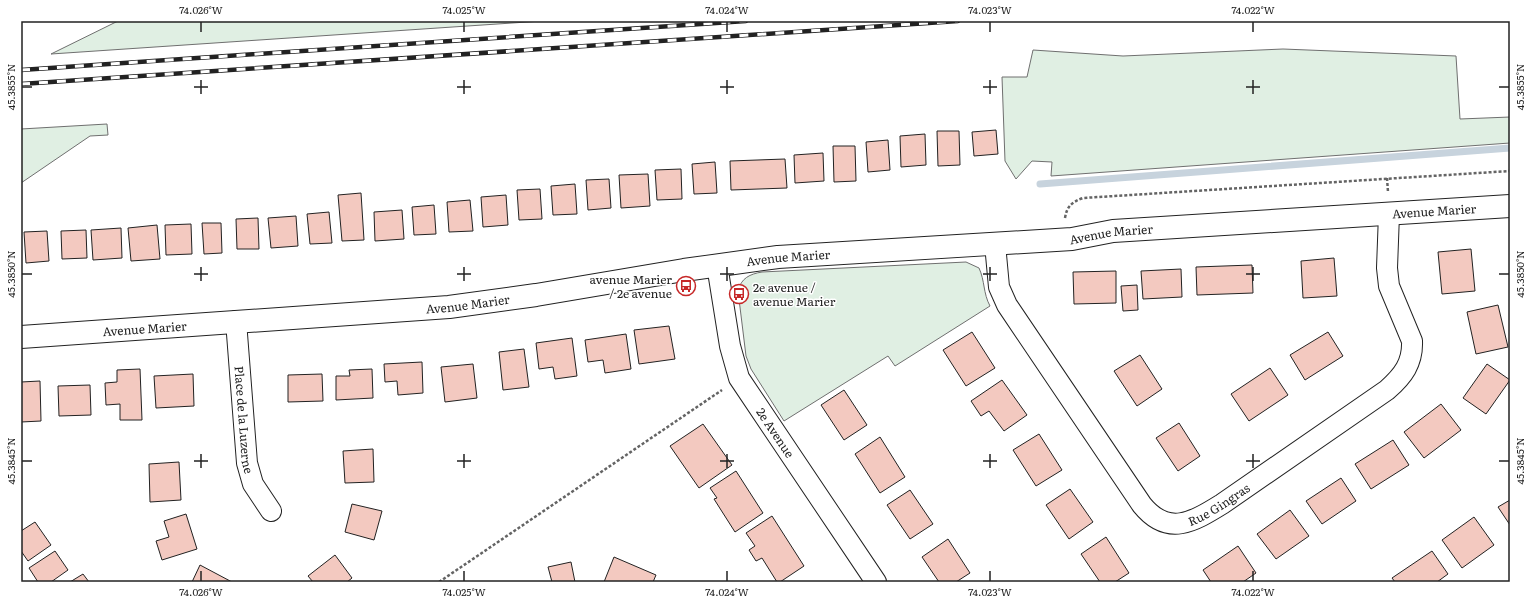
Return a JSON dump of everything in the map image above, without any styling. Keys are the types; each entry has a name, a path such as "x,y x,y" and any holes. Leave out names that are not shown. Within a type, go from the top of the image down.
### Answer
{"street":[{"name":"Avenue Marier","path":"21,337 457,306 717,265 778,257 1072,239 1113,231 1388,207 1510,206"},
{"name":"Rue Gingras","path":"995,244 998,287 1008,305 1145,509 1162,522 1180,524 1197,519 1222,504 1388,390 1406,370 1412,350 1412,341 1389,286 1387,268 1388,207"},
{"name":"2e Avenue","path":"717,265 730,346 740,378 876,582"},
{"name":"Place de la Luzerne","path":"236,321 247,463 253,484 271,511"}],"path":[{"name":"Avenue Marier","path":"1064,220 1067,208 1072,202 1083,198 1510,171"},
{"path":"1387,178 1388,207"},
{"path":"439,582 740,378"}],"green space":[{"path":"118,21 542,21 51,54"},
{"path":"1283,49 1456,56 1460,119 1510,117 1510,143 1051,176 1052,162 1032,161 1016,179 1005,161 1002,77 1027,77 1033,50 1123,56"},
{"path":"107,124 108,135 90,136 21,183 21,129"},
{"path":"966,262 979,268 990,306 895,366 888,356 784,421 751,369 746,356 738,291 741,283 747,277 762,272"}],"building":[{"path":"996,130 998,154 974,156 972,132"},
{"path":"937,131 959,131 960,165 938,166"},
{"path":"925,134 926,165 901,167 900,136"},
{"path":"888,140 890,170 868,172 866,142"},
{"path":"833,146 855,146 856,181 834,182"},
{"path":"823,153 824,181 795,183 794,155"},
{"path":"785,159 787,188 731,190 730,161"},
{"path":"715,162 717,193 694,194 692,164"},
{"path":"681,169 682,199 657,200 655,170"},
{"path":"648,174 650,206 621,208 619,175"},
{"path":"609,179 611,208 588,210 586,180"},
{"path":"575,184 577,214 553,215 551,186"},
{"path":"540,189 542,219 519,220 517,190"},
{"path":"361,193 364,240 342,241 338,195"},
{"path":"506,195 508,225 483,227 481,197"},
{"path":"470,200 473,231 449,232 447,202"},
{"path":"434,205 436,234 414,235 412,207"},
{"path":"402,210 404,239 375,241 374,212"},
{"path":"329,212 332,243 310,244 307,214"},
{"path":"296,216 298,246 271,248 268,218"},
{"path":"258,218 259,249 237,249 236,219"},
{"path":"202,223 221,223 222,253 204,254"},
{"path":"191,224 192,254 166,255 165,225"},
{"path":"157,225 160,259 131,261 128,228"},
{"path":"121,228 122,258 93,260 91,230"},
{"path":"86,230 87,258 62,259 61,231"},
{"path":"47,231 49,261 26,263 24,232"},
{"path":"1471,249 1475,291 1442,294 1438,252"},
{"path":"1334,258 1337,296 1303,298 1301,261"},
{"path":"1252,265 1253,293 1197,295 1196,267"},
{"path":"1181,269 1182,297 1143,299 1141,271"},
{"path":"1116,271 1116,303 1074,304 1073,272"},
{"path":"1137,285 1138,310 1123,311 1121,286"},
{"path":"1498,305 1508,347 1476,354 1467,312"},
{"path":"669,326 675,359 639,364 634,330"},
{"path":"972,332 995,368 966,386 943,350"},
{"path":"1328,332 1343,356 1305,380 1290,355"},
{"path":"626,334 631,369 605,373 603,360 588,362 585,340"},
{"path":"572,338 577,376 555,379 553,367 539,369 536,343"},
{"path":"524,349 529,387 503,390 499,352"},
{"path":"1140,355 1162,389 1137,406 1114,371"},
{"path":"422,362 423,393 398,395 397,381 385,382 384,364"},
{"path":"473,364 477,398 445,402 441,367"},
{"path":"1487,364 1510,380 1486,414 1463,398"},
{"path":"1270,368 1288,395 1249,421 1231,394"},
{"path":"140,369 142,420 120,420 120,404 106,405 105,383 117,382 117,370"},
{"path":"372,369 373,398 336,400 336,376 350,376 349,370"},
{"path":"193,374 194,406 156,408 154,376"},
{"path":"322,374 323,401 288,402 288,375"},
{"path":"1002,380 1027,415 1004,431 989,411 981,416 971,401"},
{"path":"40,381 41,421 21,422 21,382"},
{"path":"90,385 91,415 59,416 58,386"},
{"path":"844,390 867,425 844,440 821,405"},
{"path":"1441,404 1461,430 1424,458 1404,432"},
{"path":"1179,423 1200,456 1178,471 1156,438"},
{"path":"703,424 732,465 699,488 670,446"},
{"path":"1039,434 1062,470 1036,486 1013,450"},
{"path":"880,437 905,477 880,493 855,454"},
{"path":"1393,440 1409,465 1371,489 1355,464"},
{"path":"373,449 374,482 345,483 343,451"},
{"path":"179,462 181,500 150,502 149,464"},
{"path":"736,471 763,513 735,532 714,499 717,498 710,488"},
{"path":"1341,478 1356,501 1322,524 1306,501"},
{"path":"1070,489 1093,522 1069,539 1046,505"},
{"path":"910,490 933,524 910,539 887,505"},
{"path":"1510,500 1510,525 1498,507"},
{"path":"352,504 382,511 374,540 345,532"},
{"path":"1290,510 1309,536 1276,559 1257,534"},
{"path":"186,514 197,549 162,560 156,541 169,537 164,521"},
{"path":"772,516 804,566 780,582 777,582 762,558 756,561 749,550 755,546 746,533"},
{"path":"1474,517 1494,545 1462,568 1442,540"},
{"path":"35,522 51,545 28,561 21,551 21,531"},
{"path":"1106,537 1129,573 1115,582 1100,582 1081,554"},
{"path":"948,539 970,573 956,582 939,582 922,557"},
{"path":"1238,546 1256,573 1243,582 1211,582 1203,570"},
{"path":"55,551 68,570 51,582 38,582 29,568"},
{"path":"1432,551 1448,574 1437,582 1395,582 1392,578"},
{"path":"335,555 352,578 347,582 313,582 308,576"},
{"path":"614,557 656,575 653,582 604,582"},
{"path":"571,562 575,582 552,582 548,567"},
{"path":"200,565 232,582 192,582"},
{"path":"83,574 89,582 70,582"}],"waterway":[{"path":"1040,184 1510,148"}],"railway":[{"path":"21,70 746,21"},
{"path":"21,84 958,21"}],"place":[{"name":"avenue Marier / 2e avenue","path":"686,286"},
{"name":"2e avenue / avenue Marier","path":"739,294"}]}
